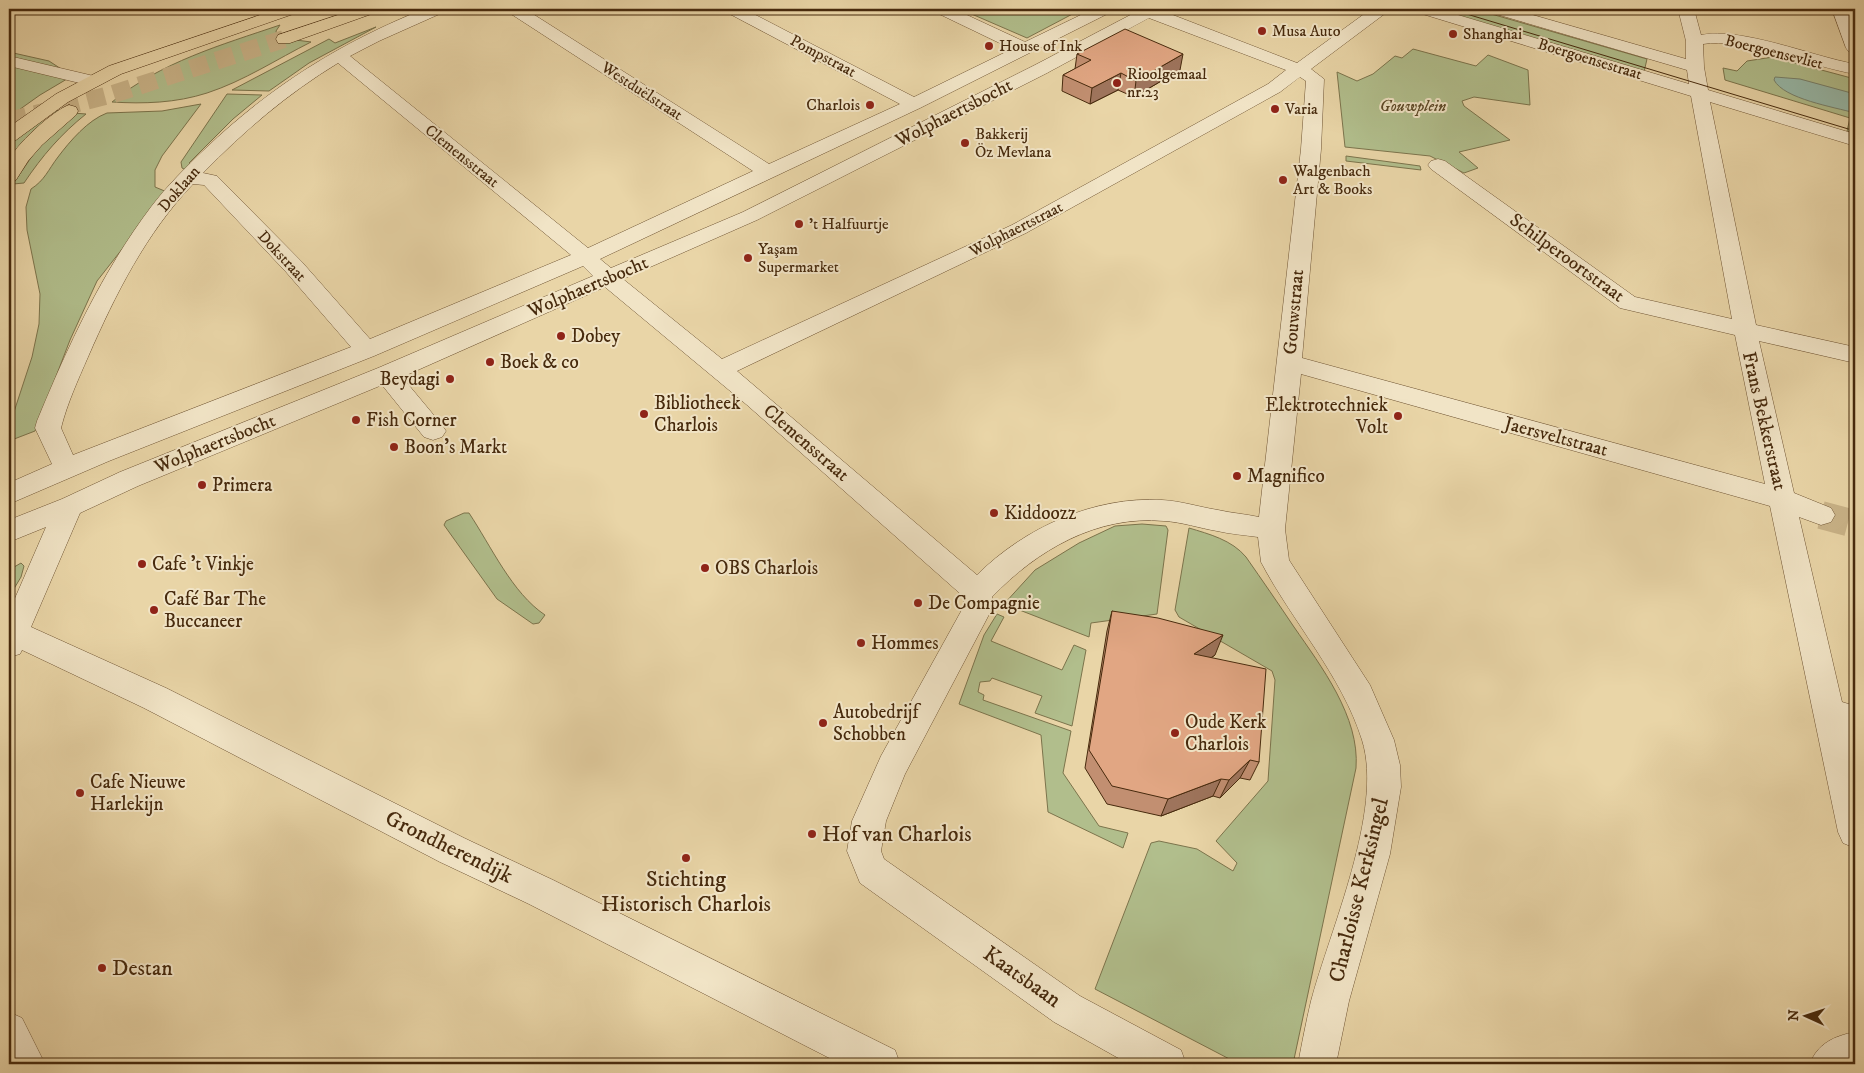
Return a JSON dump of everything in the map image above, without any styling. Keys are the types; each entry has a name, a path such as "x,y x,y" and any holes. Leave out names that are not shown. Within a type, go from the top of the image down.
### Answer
{"main road":[{"path":"9,136 62,98 92,81 128,65 294,9"},
{"path":"345,9 280,36 371,9"},
{"path":"10,172 37,140 83,100 167,53"}],"street":[{"name":"Doklaan","path":"67,469 48,428 65,381 92,325 126,262 160,209 188,177 256,110 338,55 370,38 438,9"},
{"name":"Westduëlstraat","path":"514,9 768,173"},
{"name":"Pompstraat","path":"732,9 914,104"},
{"path":"941,9 1026,48"},
{"name":"Wolphaertsbocht","path":"9,494 100,454 366,350 586,257 914,104 1105,9"},
{"name":"Wolphaertstraat","path":"720,369 1019,229 1274,88 1382,9"},
{"name":"Boergoensestraat","path":"1422,9 1700,92"},
{"name":"Boergoensestraat","path":"1495,9 1695,67"},
{"name":"Frans Bekkerstraat","path":"1686,9 1694,41 1695,67 1744,328 1782,500 1843,716 1855,832"},
{"path":"1840,9 1855,48"},
{"name":"Wolphaertsbocht","path":"9,531 386,374 750,216 1041,69 1148,10"},
{"path":"1148,10 1301,70"},
{"name":"Boergoensevliet","path":"1694,41 1702,38 1713,38 1745,42 1839,67 1855,69"},
{"name":"Clemensstraat","path":"338,55 720,369 978,600"},
{"path":"9,61 92,81"},
{"name":"Gouwstraat","path":"1275,562 1271,529 1290,363 1311,149 1315,80 1301,70"},
{"path":"1700,92 1855,140"},
{"name":"Schilperoortstraat","path":"1438,165 1628,303 1637,307 1744,328 1855,355"},
{"name":"Dokstraat","path":"188,177 210,180 294,267 366,350"},
{"name":"Jaersveltstraat","path":"1290,363 1782,500 1821,515"},
{"path":"386,374 433,431"},
{"path":"100,454 96,467 96,477 100,482 111,487"},
{"path":"12,639 62,521 71,506"},
{"path":"978,600 1000,572 1040,544 1087,520 1113,512 1131,510 1172,511 1271,529"},
{"name":"Charloisse Kerksingel","path":"1275,562 1358,695 1378,740 1384,765 1385,787 1373,854 1330,1001 1317,1064"},
{"name":"Kaatsbaan","path":"978,600 892,767 869,821 864,851 872,871 1067,1009 1167,1064"},
{"name":"Grondherendijk","path":"12,639 155,698 262,751 452,850 541,892 881,1064"},
{"path":"9,1030 26,1064"},
{"path":"1829,1064 1845,1053 1855,1051"}],"green space":[{"path":"960,9 1082,9 1027,38"},
{"path":"1436,9 1474,9 1647,59 1644,72"},
{"path":"280,25 276,31 277,36 311,42 247,76 207,93 184,99 160,102 112,102 131,88 171,65"},
{"path":"376,27 309,63 269,91 232,90 329,39 335,43"},
{"name":"Gouwplein","path":"1413,49 1476,66 1488,55 1528,70 1530,105 1474,97 1462,101 1464,106 1510,140 1459,152 1478,168 1464,173 1430,156 1345,147 1337,72 1357,81 1373,74 1395,56 1402,58"},
{"path":"9,52 49,61 72,76 40,95 9,117"},
{"path":"1773,57 1855,79 1855,134 1847,131 1850,118 1725,80 1723,68 1737,71 1747,61"},
{"path":"227,94 262,95 233,119 189,163 195,164 186,170 182,168 181,162"},
{"path":"201,104 162,156 155,170 155,187 167,192 97,281 70,340 35,431 9,441 9,427 32,357 39,324 40,294 27,230 26,207 31,189 43,178 74,138 100,116 107,113 162,111"},
{"path":"51,110 63,111 13,156 9,157 9,145"},
{"path":"73,113 86,114 52,146 24,183 13,184 39,146"},
{"path":"1346,156 1420,166 1421,170 1346,161"},
{"path":"464,513 469,513 512,582 533,606 545,615 539,623 533,624 497,599 444,525 446,521"},
{"path":"1142,524 1166,526 1168,530 1157,614 1091,623 1089,637 1004,604 1035,570 1079,543 1115,526"},
{"path":"1189,528 1227,542 1246,557 1327,675 1345,711 1356,749 1356,768 1293,1064 1239,1064 1095,989 1151,843 1159,841 1197,849 1233,871 1237,863 1216,841 1268,781 1275,680 1272,671 1179,617 1175,610"},
{"path":"21,563 24,566 21,577 9,597 9,570"},
{"path":"997,614 1004,617 991,641 1062,670 1074,645 1086,650 1072,726 1035,713 1042,696 992,678 990,681 980,682 978,692 984,695 983,700 1071,731 1063,773 1099,826 1128,833 1123,848 1048,812 1041,735 959,704 984,635"}],"shaded area":[{"path":"1775,77 1800,79 1855,94 1855,113 1798,97 1779,87 1774,80"}],"building":[{"path":"1125,29 1183,54 1136,81 1121,73 1092,88 1063,75 1091,60 1077,54"},
{"name":"Oude Kerk Charlois","path":"1112,611 1158,618 1223,635 1194,654 1266,669 1259,762 1250,760 1229,780 1221,779 1168,799 1112,786 1089,750"}],"tunnel":[{"path":"9,121 113,94 284,39"},
{"path":"1821,515 1855,524"}],"tram line":[{"path":"1450,9 1855,131"}],"place":[{"name":"Musa Auto","path":"1262,31"},
{"name":"Shanghai","path":"1453,34"},
{"name":"House of Ink","path":"989,46"},
{"name":"Rioolgemaal nr.23","path":"1117,83"},
{"name":"Charlois","path":"870,105"},
{"name":"Varia","path":"1275,109"},
{"name":"Bakkerij Öz Mevlana","path":"965,143"},
{"name":"Walgenbach Art & Books","path":"1283,180"},
{"name":"'t Halfuurtje","path":"799,224"},
{"name":"Yaşam Supermarket","path":"748,258"},
{"name":"Dobey","path":"561,336"},
{"name":"Boek & co","path":"490,362"},
{"name":"Beydagi","path":"450,379"},
{"name":"Bibliotheek Charlois","path":"644,414"},
{"name":"Elektrotechniek Volt","path":"1398,416"},
{"name":"Fish Corner","path":"356,420"},
{"name":"Boon's Markt","path":"394,447"},
{"name":"Magnifico","path":"1237,476"},
{"name":"Primera","path":"202,485"},
{"name":"Kiddoozz","path":"994,513"},
{"name":"Cafe 't Vinkje","path":"142,564"},
{"name":"OBS Charlois","path":"705,568"},
{"name":"De Compagnie","path":"918,603"},
{"name":"Café Bar The Buccaneer","path":"154,610"},
{"name":"Hommes","path":"861,643"},
{"name":"Autobedrijf Schobben","path":"823,723"},
{"name":"Oude Kerk Charlois","path":"1175,733"},
{"name":"Cafe Nieuwe Harlekijn","path":"80,793"},
{"name":"Hof van Charlois","path":"812,834"},
{"name":"Stichting Historisch Charlois","path":"686,858"},
{"name":"Destan","path":"102,968"}]}
